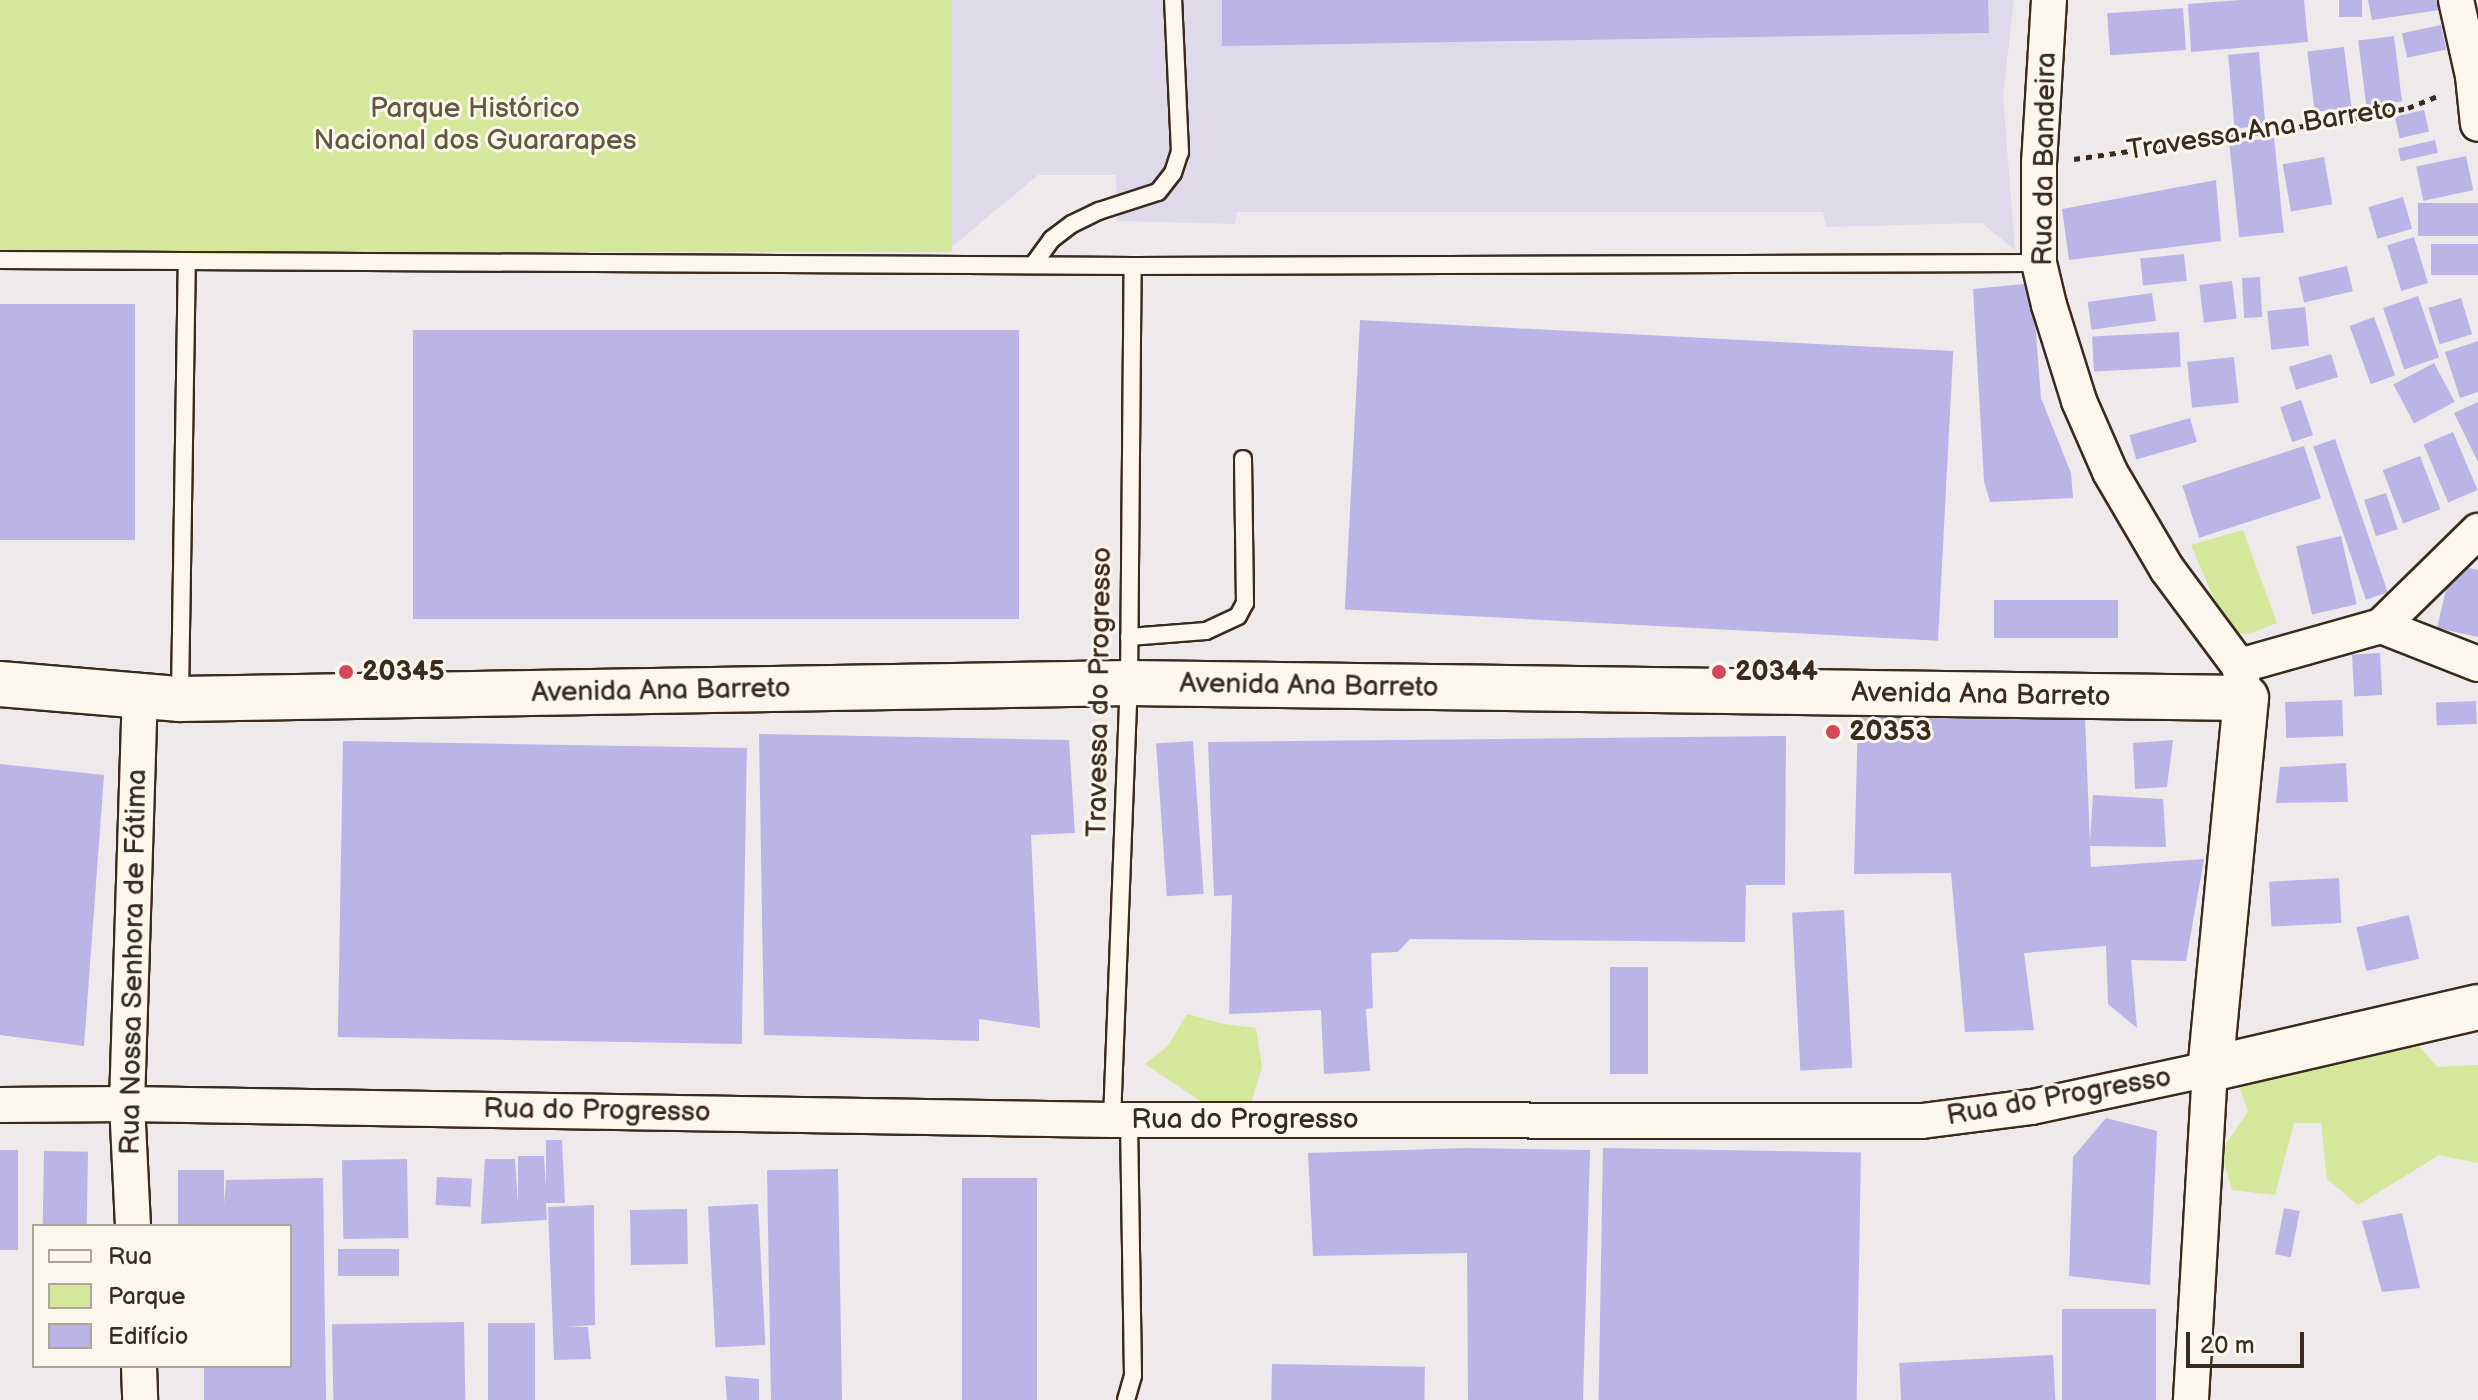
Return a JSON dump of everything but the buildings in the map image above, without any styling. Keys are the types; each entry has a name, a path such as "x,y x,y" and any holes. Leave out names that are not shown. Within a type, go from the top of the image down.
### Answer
{"street":[{"name":"Rua da Bandeira","path":"2049,0 2039,164 2039,263 2079,401 2110,472 2167,569 2243,682"},
{"path":"2456,0 2476,75 2478,124"},
{"path":"2191,1400 2210,1069 2243,682 2381,626 2478,531"},
{"path":"2381,626 2478,664"},
{"name":"Avenida Ana Barreto","path":"0,684 160,698 1129,683 2243,682"},
{"name":"Rua Nossa Senhora de Fátima","path":"133,1224 127,1104 160,698"},
{"name":"Rua do Progresso","path":"0,1105 127,1104 1121,1120 1922,1121 2032,1107 2478,1007"},
{"path":"139,1368 140,1400"}],"lane":[{"path":"1033,265 1052,239 1072,224 1099,211 1158,192 1173,173 1180,152 1173,0"},
{"path":"0,260 1133,266 2039,263"},
{"path":"160,698 187,262"},
{"name":"Travessa do Progresso","path":"1126,1400 1133,1376 1121,1120 1133,266"},
{"path":"1129,637 1206,631 1238,616 1245,603 1243,459"}],"path":[{"name":"Travessa Ana Barreto","path":"2039,164 2408,108 2476,75"}],"shaded area":[{"path":"942,0 2014,0 2003,95 2015,250 1982,223 1826,227 1823,212 1237,212 1235,224 1117,221 1116,175 1038,175 947,251"}],"green space":[{"name":"Parque Histórico Nacional dos Guararapes","path":"0,0 952,0 952,252 0,252"},
{"path":"2243,530 2277,623 2249,634 2228,632 2191,545"},
{"path":"1187,1014 1224,1024 1256,1028 1262,1067 1251,1103 1208,1106 1145,1064 1168,1046"},
{"path":"2419,1046 2437,1067 2478,1065 2478,1163 2439,1155 2358,1205 2327,1179 2321,1123 2294,1123 2275,1195 2232,1190 2221,1152 2248,1111 2239,1086"}],"place":[{"name":"20345","path":"346,672"},
{"name":"20344","path":"1719,672"},
{"name":"20353","path":"1833,732"}]}
